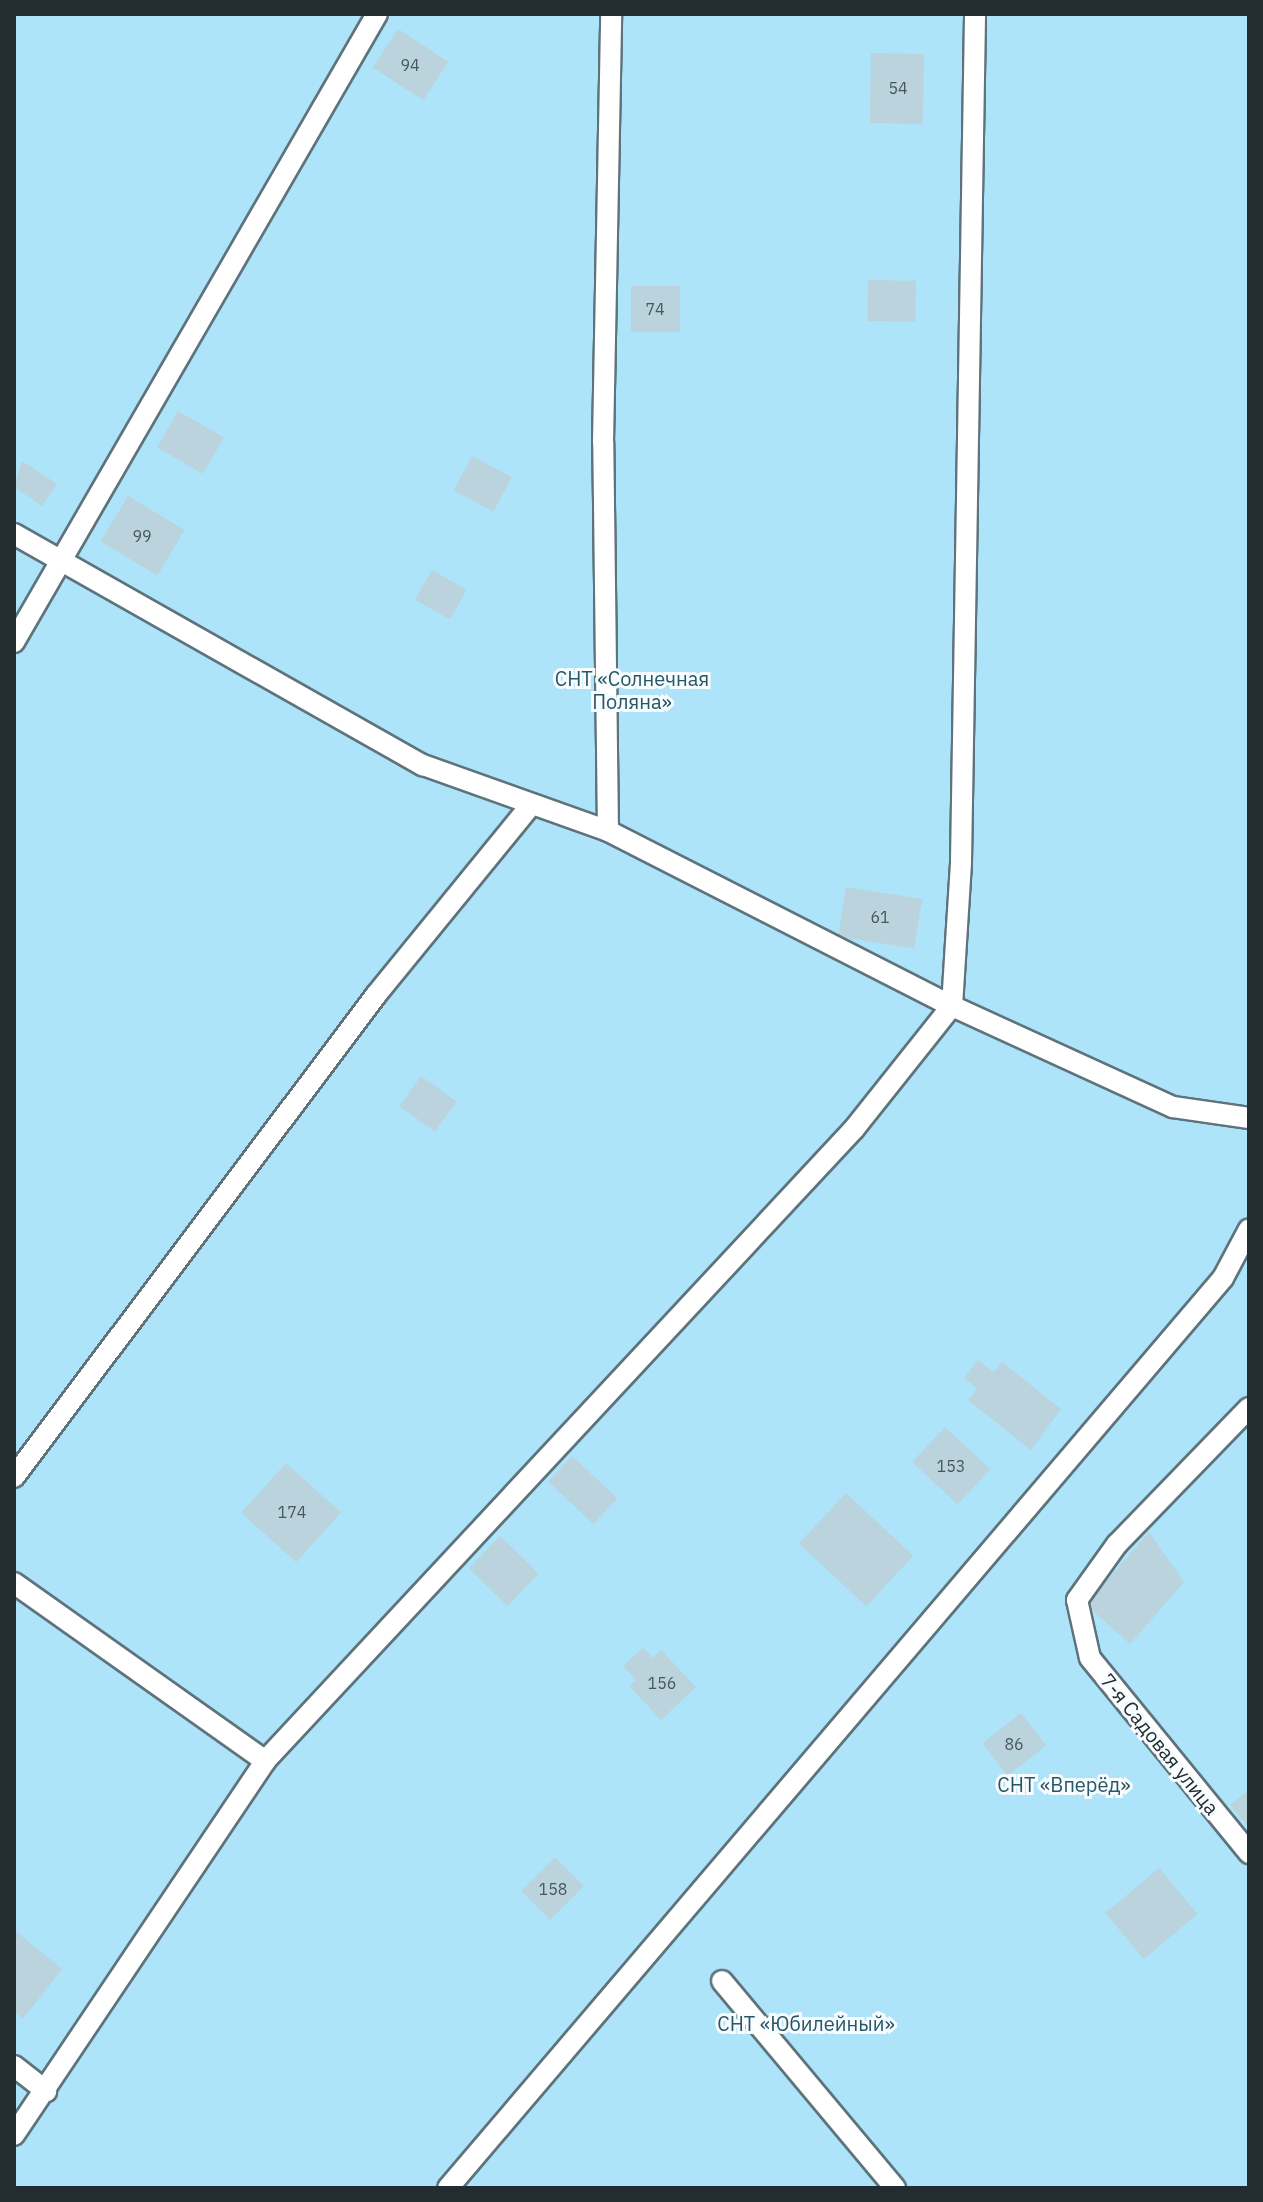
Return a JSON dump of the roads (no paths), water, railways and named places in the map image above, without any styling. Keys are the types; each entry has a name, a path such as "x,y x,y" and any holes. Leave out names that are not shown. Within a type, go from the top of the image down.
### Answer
{"lane":[{"path":"14,642 64,562 377,14"},
{"path":"608,831 603,442 611,14"},
{"path":"14,2135 265,1761 854,1129 952,1006 961,861 975,14"},
{"path":"14,534 423,765 530,806 608,831 952,1006 1173,1107 1249,1118"},
{"path":"14,1477 376,995 530,806"},
{"path":"448,2188 1223,1278 1249,1229"},
{"name":"7-я Садовая улица","path":"1249,1408 1117,1544 1077,1600 1090,1658 1249,1853"},
{"path":"14,1583 265,1761"},
{"path":"722,1981 895,2188"},
{"path":"14,2066 46,2091"}],"park label":[{"name":"СНТ «Солнечная Поляна»","path":"632,690"},
{"name":"СНТ «Вперёд»","path":"1064,1784"},
{"name":"СНТ «Юбилейный»","path":"806,2023"}]}
